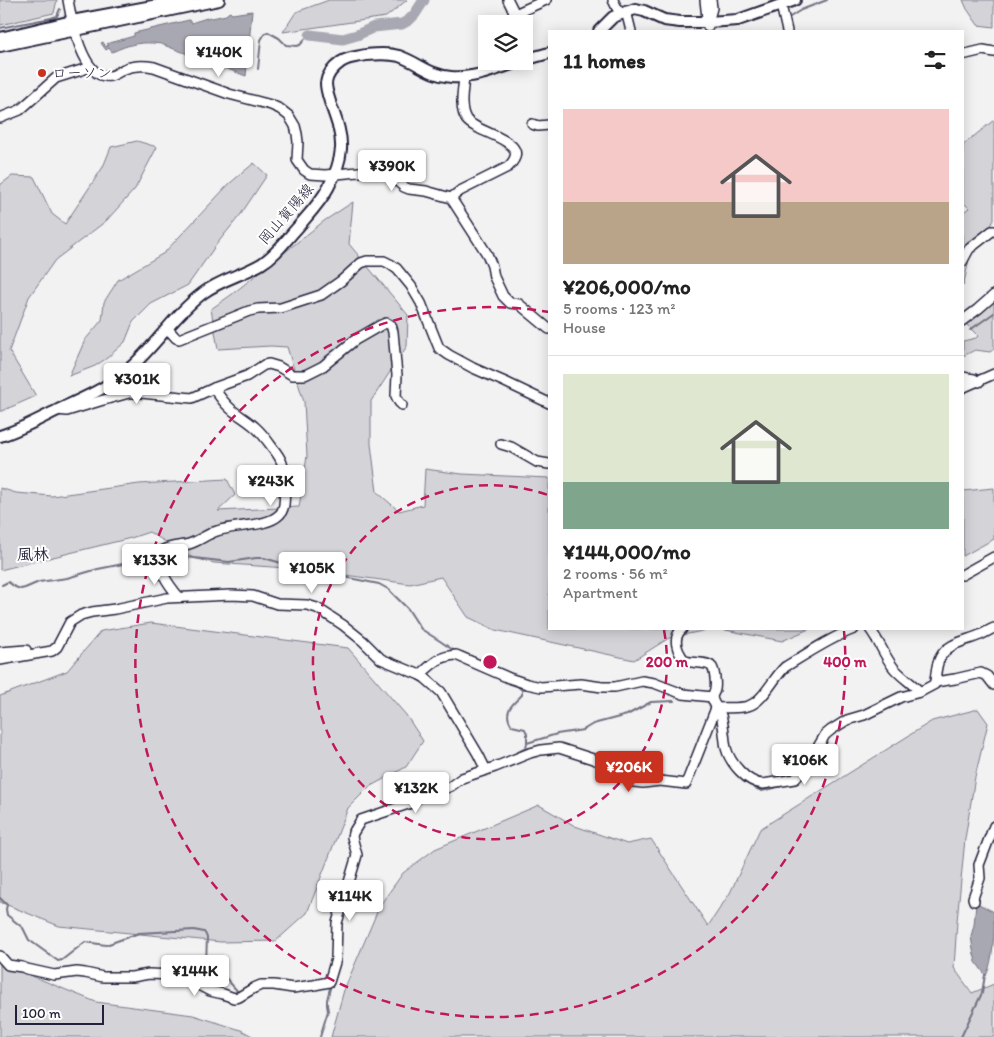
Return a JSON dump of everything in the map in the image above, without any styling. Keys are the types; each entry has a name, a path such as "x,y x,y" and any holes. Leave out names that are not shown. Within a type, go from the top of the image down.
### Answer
{"main road":[{"path":"0,46 73,26 184,0"},
{"path":"0,38 219,0"},
{"path":"781,7 795,0"},
{"path":"600,30 613,17 635,9 664,20 708,24 738,20 802,0"},
{"name":"岡山賀陽線","path":"0,436 16,431 101,390 116,380 204,292 263,263 277,251 319,202 334,174 341,150 340,136 326,82 334,67 342,61 384,53 411,61 439,75 451,77 464,77 492,70"},
{"name":"岡山賀陽線","path":"533,58 548,53"}],"street":[{"path":"68,0 73,26 83,53 91,67 103,76 110,76 126,68 145,65 228,94 271,105 289,116 295,126 298,142 297,160 300,166 310,174 381,170 389,174 404,187 426,190 451,198 487,254 494,277 503,296 510,303 519,304 548,328"},
{"path":"508,0 516,14 546,0"},
{"path":"613,0 625,12 632,30"},
{"path":"705,0 708,24"},
{"path":"708,24 712,8 711,0"},
{"path":"781,7 787,30"},
{"path":"964,55 983,50 994,52"},
{"path":"0,118 20,110 56,78 91,67"},
{"path":"451,198 460,191 508,166 515,160 516,154 513,147 472,125 467,120 463,113 462,104 464,77"},
{"path":"532,124 538,126 548,125"},
{"path":"964,258 968,249 994,231"},
{"path":"168,328 176,338 180,339 249,311 282,308 321,295 341,281 361,263 384,261 397,269 411,286 427,315 439,348 473,368 548,403"},
{"path":"964,320 978,310 994,294"},
{"path":"57,410 67,412 129,393 192,398 247,376 264,365 269,364 279,367 292,375 305,375 323,366 355,340 386,323 391,325 393,332 397,376 396,396 402,405"},
{"path":"964,387 994,374"},
{"path":"964,377 979,382"},
{"path":"179,597 165,580 161,569 161,554 164,550 191,543 217,531 231,527 252,525 272,519 282,513 284,505 284,471 280,457 264,436 229,407 214,388"},
{"path":"501,444 511,447 537,462 548,464"},
{"path":"964,574 994,557"},
{"path":"0,660 52,650 57,647 70,622 81,615 167,598 230,595 253,596 277,604 307,605 317,608 343,625 381,659 426,678 441,692 484,767"},
{"path":"938,681 940,659 944,652 956,643 981,635 994,628"},
{"path":"681,630 676,638 680,656 685,661 712,666 714,670 715,689 712,697 720,713 729,756 746,776 758,784 795,779 808,764 825,735 847,720 920,692 938,681 981,673 987,676 994,685"},
{"path":"716,708 747,706 755,703 770,687 781,670 816,648 851,630"},
{"path":"871,630 895,670 914,684 920,692"},
{"path":"0,652 27,650 33,654"},
{"path":"420,675 439,658 456,655 509,678 541,687 581,684 615,687 642,681 654,683 683,694 712,697"},
{"path":"0,956 8,965 54,975 77,972 103,977 149,974 173,975 185,978 210,991 234,998 261,985 293,988 329,982 336,959 337,923 356,859 357,852 352,837 361,820 411,803 425,792 441,790 451,786 484,767 495,768 534,751 558,748 601,762 634,782 643,783 660,780 686,784 716,708"},
{"path":"974,901 973,898 980,878 979,865 994,826"}],"shaded area":[{"path":"0,0 57,0 54,13 0,25"},
{"path":"329,0 407,0 386,17 283,32 296,12"},
{"path":"963,0 994,0 994,27 978,25"},
{"path":"252,11 246,76 161,44 136,44 112,52 109,48 106,50 101,43 103,42 106,47 108,46 106,44 134,36 134,33 189,20 191,23 210,17 226,15 230,12 232,14"},
{"path":"994,120 994,219 990,228 972,245 964,283 964,212 969,208 964,203 964,144"},
{"path":"137,141 157,147 135,189 106,221 55,260 29,297 9,351 36,396 0,411 0,185 12,176 34,177 52,214 65,224 103,167 111,147"},
{"path":"254,163 267,175 241,214 188,285 151,304 133,322 125,342 107,358 95,366 69,376 85,340 102,320 104,302 118,280 164,253 229,184"},
{"path":"353,202 349,244 408,315 407,346 371,401 371,444 377,492 399,511 423,505 425,469 462,474 548,478 548,630 707,630 669,638 634,660 495,630 468,617 441,577 410,584 301,569 214,563 193,558 149,532 0,570 0,488 16,493 52,496 139,484 227,479 235,495 218,511 299,507 307,456 304,402 287,347 218,349 211,309 324,221"},
{"path":"994,298 994,349 990,352 975,350 964,356 964,341 978,336 965,323"},
{"path":"994,488 994,539 964,555 964,491"},
{"path":"151,623 348,648 406,715 423,741 406,767 369,787 348,808 307,913 276,941 221,942 59,926 0,902 0,696 67,671 101,631"},
{"path":"725,630 807,630 782,641"},
{"path":"978,709 988,723 975,777 965,839 954,968 972,993 994,984 994,1037 331,1037 344,990 380,905 403,873 435,849 539,805 575,826 627,844 651,839 708,926 730,893 760,829 932,721"},
{"path":"977,903 994,912 992,953 986,976 976,962 971,936"},
{"path":"0,963 96,1002 193,1015 241,1030 254,1037 0,1037"}],"waterway":[{"path":"310,35 343,39 374,27 402,24 415,14 424,0"},
{"path":"790,17 801,10 827,0"},
{"path":"0,28 51,18 57,16 60,9"},
{"path":"258,69 261,40 265,33 268,32 279,38 286,45 297,46 305,39"},
{"path":"970,330 994,313"},
{"path":"163,561 185,557 229,562 264,558 299,568 314,564 325,566 344,577 379,584 388,589 408,609 421,629 453,650 462,652 511,675"},
{"path":"2,585 8,582 21,589 39,582 67,578 98,569 133,562 156,562"},
{"path":"516,685 522,690 522,695 510,708 508,716 512,726 525,729 527,743"},
{"path":"513,755 526,748 527,743 557,734 583,730 593,724 627,715 651,702 674,701"},
{"path":"717,716 719,731"},
{"path":"741,778 762,791 786,785"},
{"path":"0,898 7,905 7,915 23,928 29,940 58,961 85,942 106,945 139,933 194,930 204,932 207,938 207,967 225,977 239,993"},
{"path":"961,1037 982,993 985,975"},
{"path":"320,1037 328,1011 327,1000 331,984"}],"place":[{"name":"ローソン","path":"42,73"}],"district":[{"name":"風林","path":"33,554"}]}
